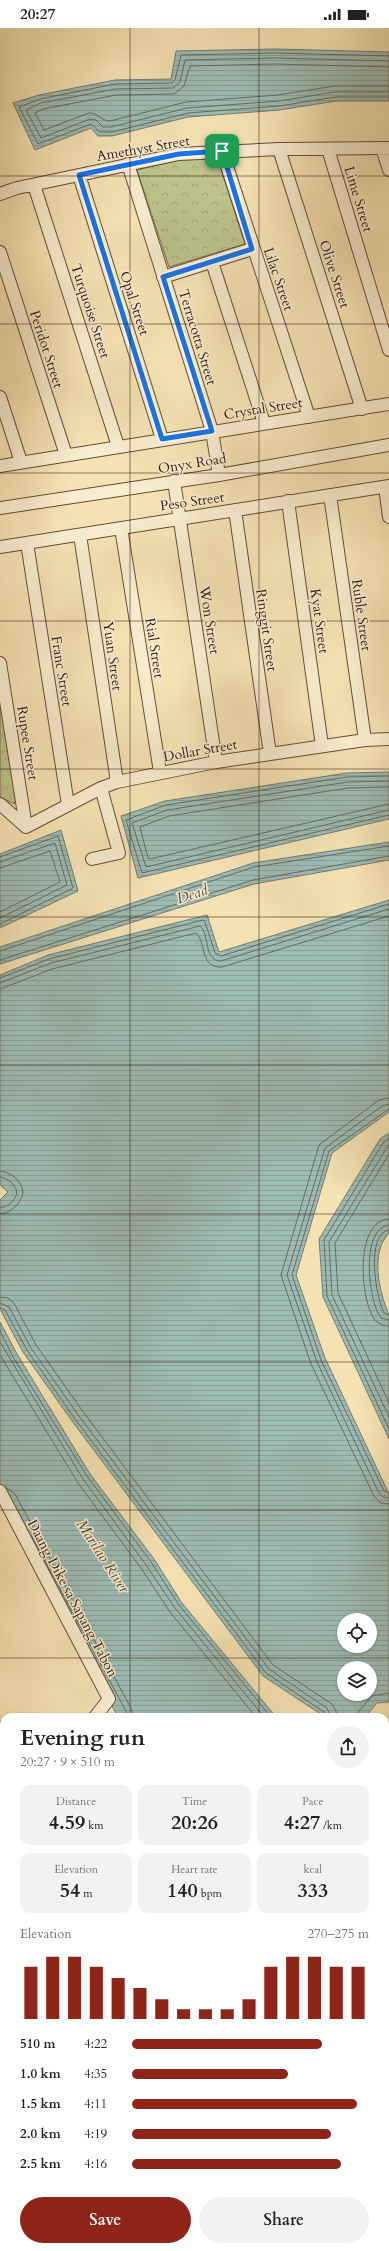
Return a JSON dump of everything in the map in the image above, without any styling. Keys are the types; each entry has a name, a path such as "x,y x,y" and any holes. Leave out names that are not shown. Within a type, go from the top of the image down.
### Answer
{"street":[{"name":"Amethyst Street","path":"0,194 34,185 179,154 279,149 386,148"},
{"path":"386,148 389,170"},
{"name":"Olive Street","path":"279,149 362,408"},
{"name":"Lime Street","path":"328,149 389,350"},
{"name":"Lilac Street","path":"222,151 252,249 309,417"},
{"name":"Terracotta Street","path":"128,164 212,431 219,475"},
{"name":"Opal Street","path":"79,175 162,439"},
{"name":"Turquoise Street","path":"34,185 118,446"},
{"path":"163,277 252,249"},
{"name":"Peridot Street","path":"0,252 66,455"},
{"path":"212,262 264,423"},
{"path":"0,397 21,462"},
{"name":"Crystal Street","path":"0,466 389,404"},
{"name":"Onyx Road","path":"0,508 219,475 389,445"},
{"name":"Won Street","path":"174,482 216,762"},
{"path":"387,487 389,517"},
{"name":"Peso Street","path":"0,547 288,501 387,487"},
{"name":"Ruble Street","path":"330,495 365,740"},
{"name":"Kyat Street","path":"288,501 322,746"},
{"name":"Ringgit Street","path":"235,510 270,754"},
{"name":"Rial Street","path":"121,528 160,772"},
{"name":"Yuan Street","path":"80,534 117,782"},
{"name":"Franc Street","path":"27,543 68,805"},
{"name":"Rupee Street","path":"0,663 26,827"},
{"name":"Dollar Street","path":"26,827 101,788 117,782 160,772 216,762 365,740 389,739"},
{"path":"92,859 119,853 101,788"},
{"path":"0,804 26,827"},
{"name":"Daang Dike sa Sapang Tabon","path":"0,1491 109,1699 98,1713"}],"green space":[{"path":"217,157 245,244 169,267 137,170 179,160"},
{"path":"0,692 17,796 14,804 0,797"}],"water":[{"path":"275,49 389,52 389,101 336,101 280,110 188,117 112,136 98,136 91,128 35,150 13,103 39,95 115,80 171,79 176,51"},
{"path":"389,772 389,819 138,878 121,816 165,801 347,773"},
{"path":"61,830 78,891 0,928 0,854"},
{"name":"Dead","path":"389,842 389,860 254,884 0,964 0,947 253,863"},
{"path":"389,900 389,1112 332,1153 296,1275 325,1358 389,1494 389,1702 377,1703 368,1713 319,1713 263,1676 72,1421 23,1352 0,1309 0,1200 8,1192 0,1185 0,975 48,955 207,915 219,952"},
{"path":"389,1133 389,1233 383,1241 380,1251 378,1272 382,1295 389,1315 389,1439 323,1297 319,1239 380,1139"},
{"name":"Marilao River","path":"0,1322 17,1354 90,1474 154,1559 182,1603 273,1713 116,1713 0,1498"}],"route":[{"path":"222,151 252,249 163,277 212,431 162,439 79,175 179,154 222,151"}]}
